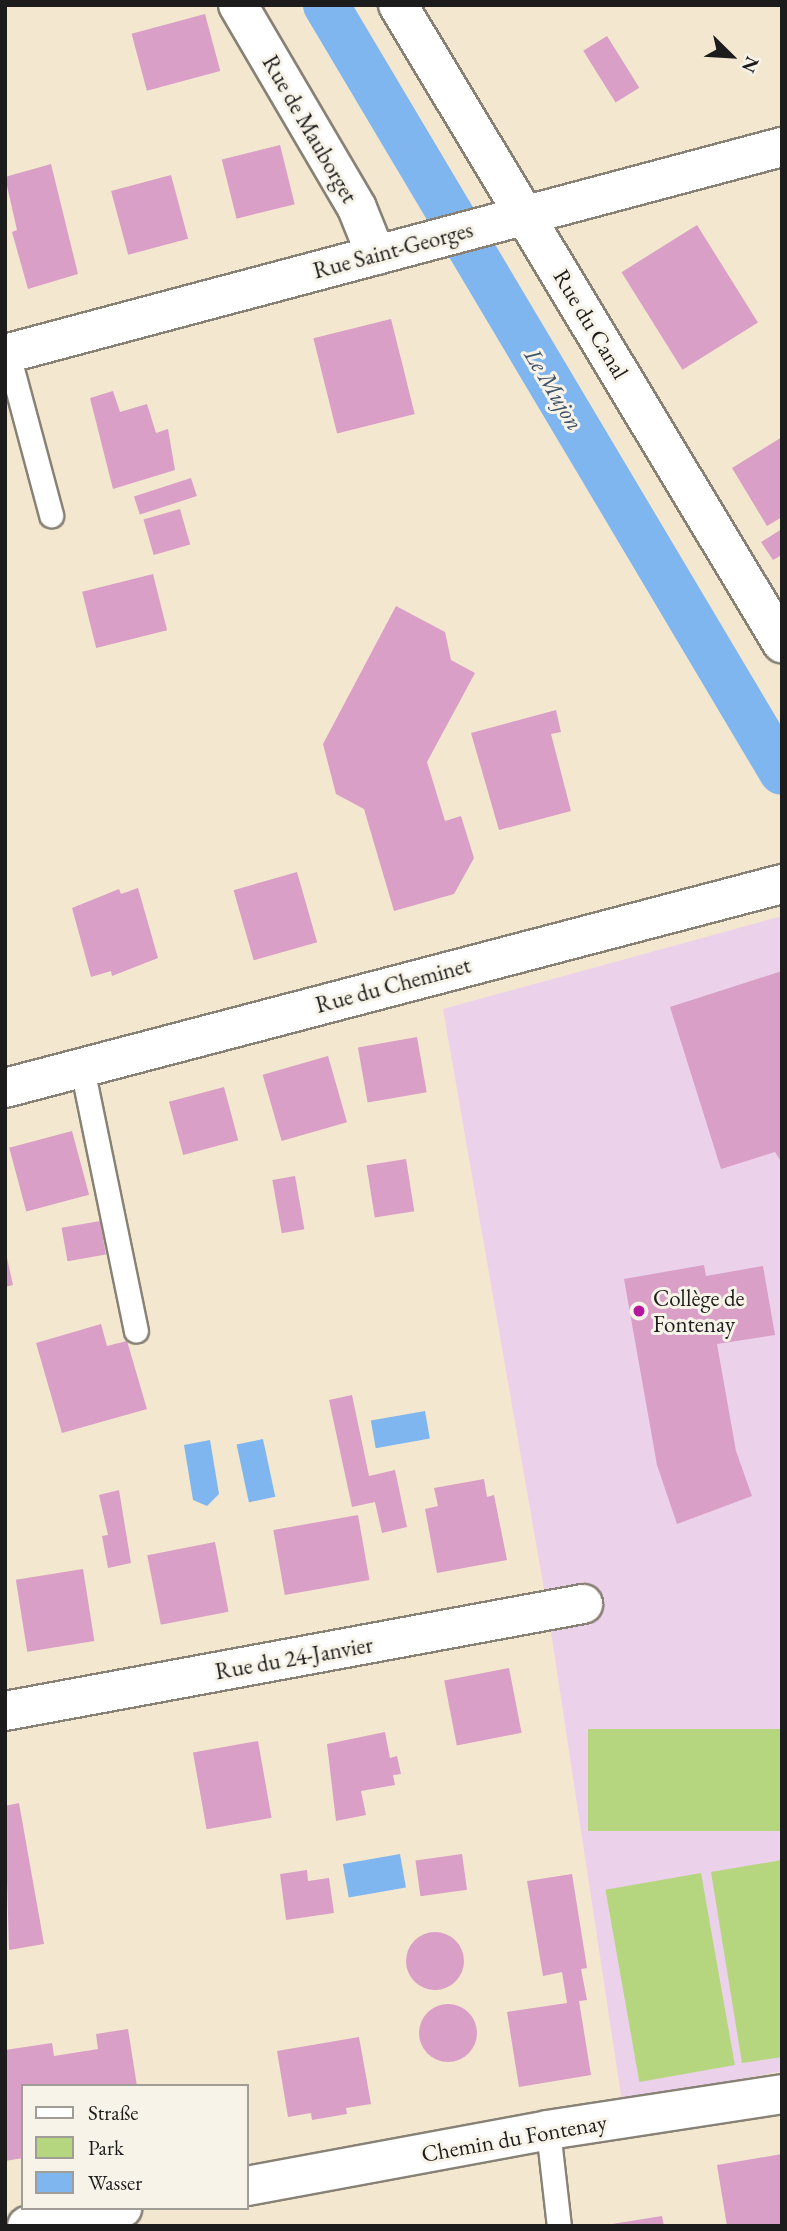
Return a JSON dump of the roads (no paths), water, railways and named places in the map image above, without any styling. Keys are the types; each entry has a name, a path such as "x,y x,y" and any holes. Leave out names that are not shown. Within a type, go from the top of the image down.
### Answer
{"street":[{"name":"Rue de Mauborget","path":"238,5 357,208 376,255"},
{"name":"Rue du Canal","path":"398,5 509,218 782,643"},
{"name":"Rue Saint-Georges","path":"6,354 782,147"},
{"name":"Rue du Cheminet","path":"5,1088 782,884"},
{"name":"Rue du 24-Janvier","path":"5,1711 583,1604"},
{"name":"Chemin du Fontenay","path":"248,2186 548,2130 782,2094"},
{"path":"27,2226 111,2210"}],"lane":[{"path":"6,354 51,515"},
{"path":"82,1068 136,1331"},
{"path":"548,2130 559,2226"}],"water":[{"path":"425,1411 430,1439 376,1448 371,1421"},
{"path":"263,1439 275,1497 249,1502 237,1445"},
{"path":"210,1440 219,1494 207,1506 193,1500 184,1445"},
{"path":"400,1854 406,1887 349,1898 343,1864"}],"waterway":[{"name":"Le Mujon","path":"326,5 782,772"}],"place":[{"name":"Collège de Fontenay","path":"639,1311"}]}
